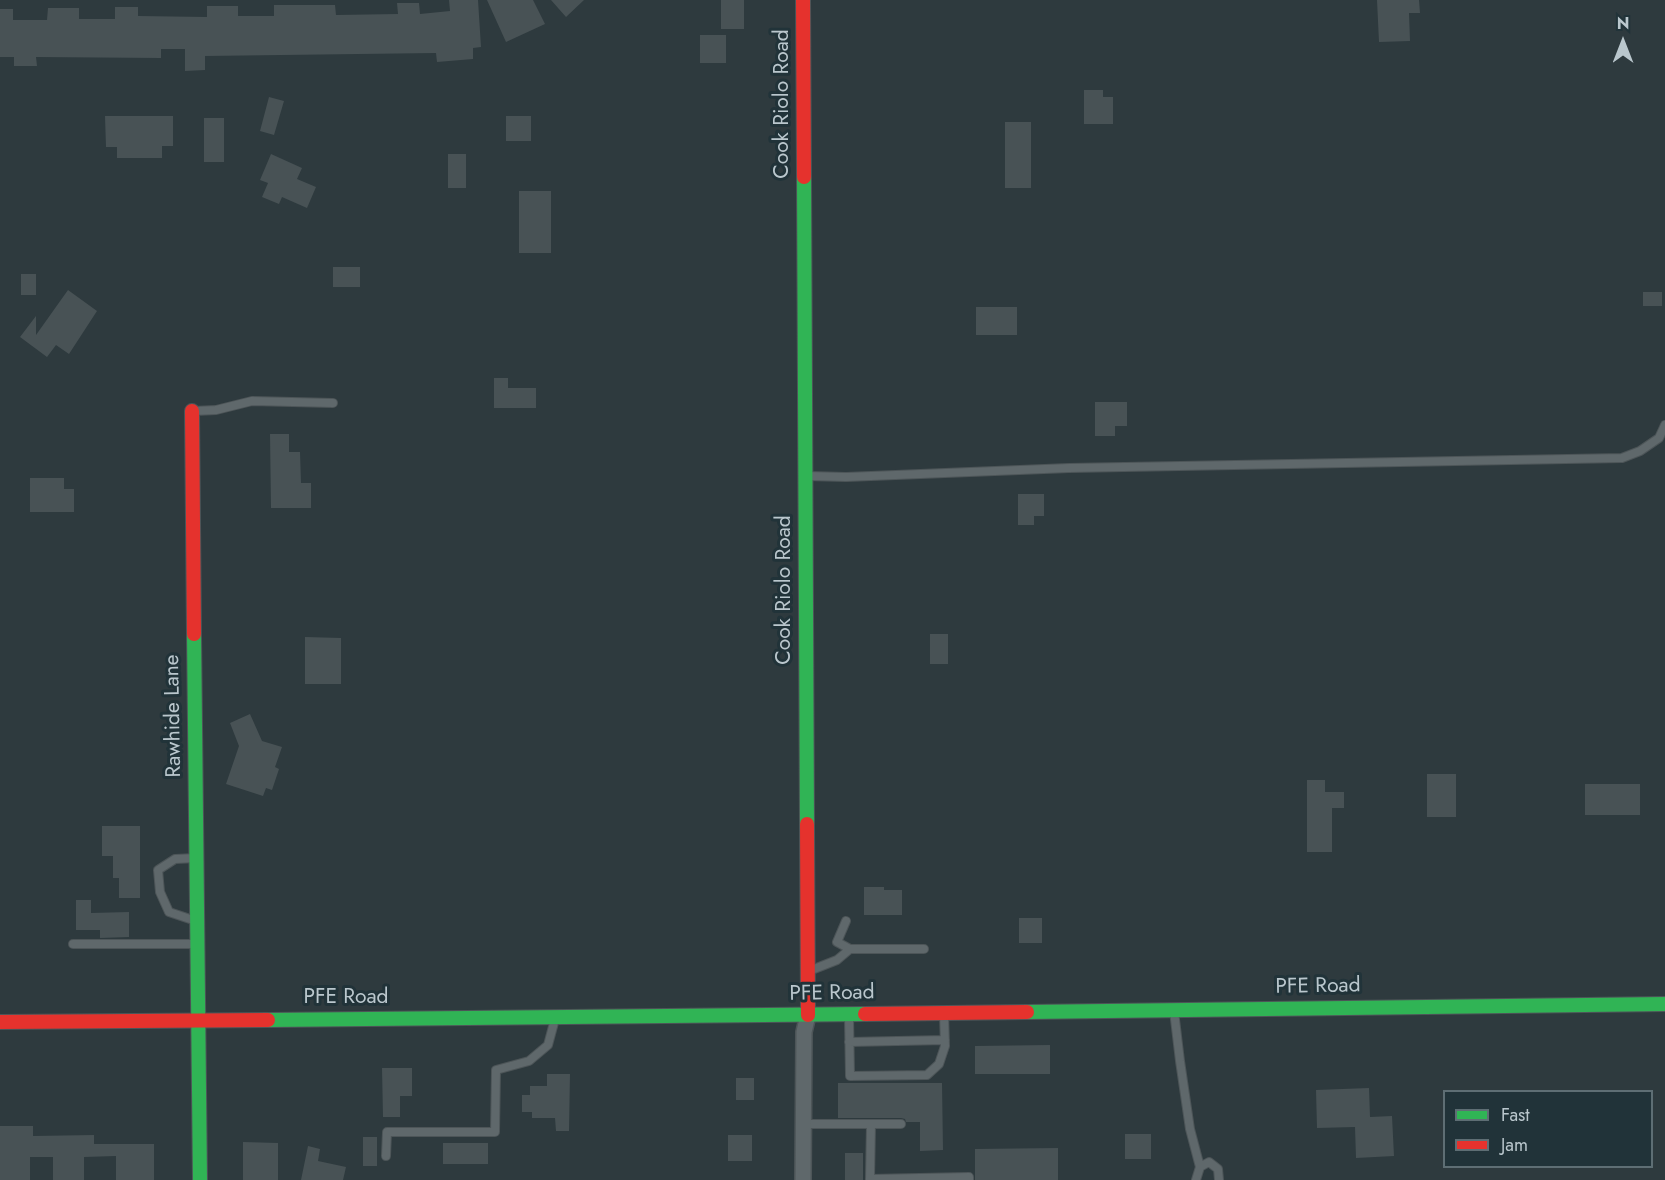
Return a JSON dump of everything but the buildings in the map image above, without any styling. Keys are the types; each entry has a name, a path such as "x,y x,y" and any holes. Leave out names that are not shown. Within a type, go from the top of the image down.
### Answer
{"street":[{"name":"Cook Riolo Road","path":"803,0 808,1015 804,1032 803,1180"},
{"name":"Rawhide Lane","path":"192,411 200,1180"},
{"name":"PFE Road","path":"0,1022 849,1015 1665,1004"}],"lane":[{"path":"192,411 216,410 252,401 333,403"},
{"path":"805,476 846,477 1091,468 1622,458 1640,451 1659,438 1665,425"},
{"path":"197,858 175,859 158,870 160,891 169,912 197,922"},
{"path":"846,921 837,942 850,949 924,949"},
{"path":"73,944 198,944"},
{"path":"807,971 837,960 850,949"},
{"path":"1174,1010 1190,1130 1200,1167 1196,1180"},
{"path":"849,1015 850,1076 927,1075 939,1064 945,1046 945,1013"},
{"path":"386,1156 387,1132 495,1132 496,1070 529,1061 548,1045 555,1018"},
{"path":"849,1042 945,1040"},
{"path":"803,1124 901,1124"},
{"path":"871,1124 870,1179 969,1176 969,1180"},
{"path":"1200,1167 1209,1162 1218,1169 1219,1180"}],"traffic: fast":[{"path":"804,177 807,824"},
{"path":"194,634 200,1180"},
{"path":"1027,1012 1665,1004"},
{"path":"268,1020 865,1014"}],"traffic: jam":[{"path":"803,0 804,177"},
{"path":"192,411 194,634"},
{"path":"807,824 808,1015"},
{"path":"865,1014 1027,1012"},
{"path":"0,1022 268,1020"}]}
